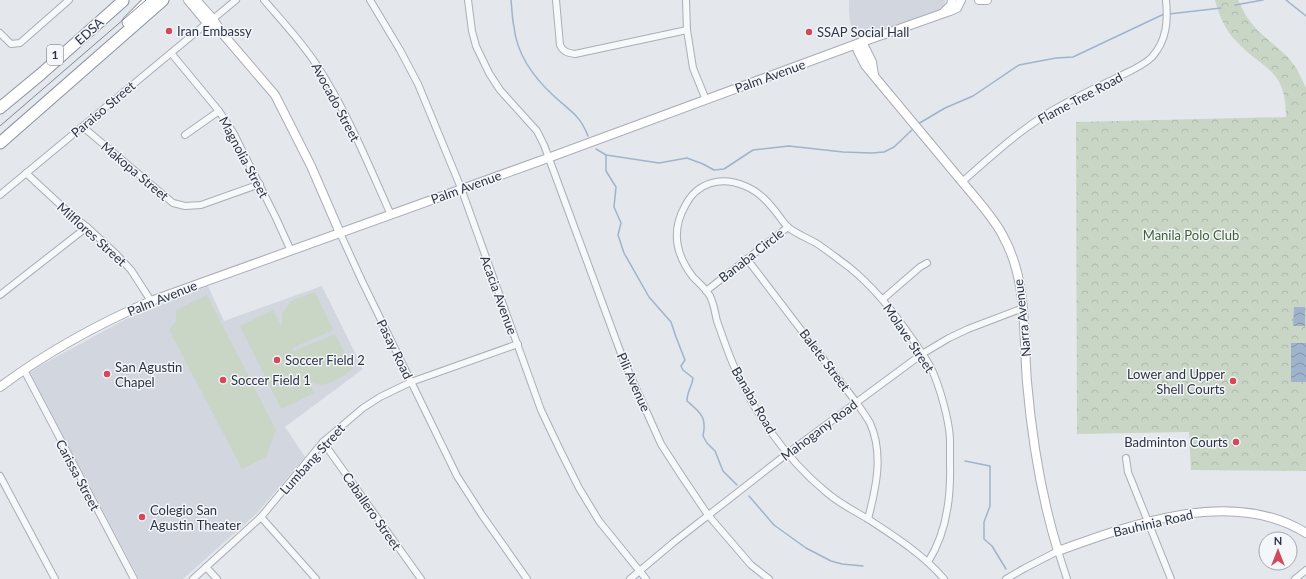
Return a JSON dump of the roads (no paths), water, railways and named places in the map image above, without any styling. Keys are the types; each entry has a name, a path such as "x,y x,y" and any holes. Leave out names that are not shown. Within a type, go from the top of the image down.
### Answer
{"highway":[{"name":"1","path":"0,101 125,0"},
{"name":"EDSA","path":"0,108 42,74 125,0"},
{"path":"90,63 113,37 150,0"},
{"name":"1","path":"0,143 163,0"},
{"name":"EDSA","path":"0,137 90,63"}],"street":[{"path":"0,34 11,44 20,43 69,0"},
{"name":"Pasay Road","path":"188,0 222,33 271,92 281,109 311,166 362,281 457,476 482,515 527,579"},
{"name":"Pasay Road","path":"196,0 210,21"},
{"name":"Paraiso Street","path":"0,195 236,0"},
{"name":"Avocado Street","path":"264,0 298,39 316,64 334,94 391,215"},
{"name":"Acacia Avenue","path":"370,0 400,50 418,84 461,188 541,410 579,488 599,521 646,579"},
{"name":"Pili Avenue","path":"468,0 472,31 476,46 488,73 500,90 537,131 626,366 661,444 708,516 752,565 768,579"},
{"path":"556,0 560,45 567,53 575,54 687,30"},
{"path":"686,0 687,30 693,68 706,100"},
{"path":"944,13 951,5 952,0"},
{"name":"Palm Avenue","path":"0,387 75,338 113,318 151,301 944,13 957,8 961,0"},
{"path":"979,0 987,0"},
{"name":"Flame Tree Road","path":"963,181 1033,122 1063,104 1138,67 1152,57 1162,42 1165,34 1167,23 1166,0"},
{"name":"Narra Avenue","path":"859,44 865,65 963,181 1003,236 1016,267 1023,308 1027,380 1033,440 1041,489 1048,518 1067,579"},
{"name":"Magnolia Street","path":"171,53 219,111 234,134 260,184 291,251"},
{"path":"185,135 219,111"},
{"name":"Makopa Street","path":"83,127 173,203 185,206 200,205 260,184"},
{"name":"Milflores Street","path":"26,173 67,212 87,226 131,270 151,301"},
{"name":"Banaba Circle","path":"721,180 747,186 768,202 788,227 747,259 706,291 689,272 681,259 676,238 677,228 681,212 686,202 700,187 721,180"},
{"path":"0,295 87,226"},
{"name":"Molave Street","path":"788,227 818,244 848,266 883,299 931,368 938,386 950,436 950,496 939,540 928,562"},
{"name":"Balete Street","path":"747,259 856,402 870,423 878,455 876,485 868,519"},
{"path":"883,299 920,267 927,263"},
{"name":"Banaba Road","path":"706,291 711,299 732,363 757,411 788,453 826,493 868,519 928,562 944,579"},
{"name":"Mahogany Road","path":"630,579 674,542 788,453 922,354 968,329 1023,308"},
{"name":"Lumbang Street","path":"193,579 261,517 323,442 363,408 411,382 518,344"},
{"name":"Carissa Street","path":"24,370 134,579"},
{"name":"Caballero Street","path":"323,442 421,579"},
{"path":"1126,458 1128,472 1171,579"},
{"path":"0,476 55,579"},
{"name":"Bauhinia Road","path":"1006,579 1058,551 1103,535 1148,522 1201,512 1249,513 1273,517 1306,533"},
{"path":"261,517 316,579"},
{"path":"206,567 217,579"},
{"path":"1295,579 1306,570"}],"water":[{"path":"1294,307 1305,307 1305,326 1293,326"},
{"path":"1291,343 1306,343 1306,382 1291,382"}],"waterway":[{"path":"511,0 516,37 528,66 548,90 578,118 588,136"},
{"path":"1235,5 1263,0"},
{"path":"1286,0 1306,16"},
{"path":"1169,14 1221,8"},
{"path":"918,124 945,108 973,96 1019,65 1056,58 1073,57 1164,14"},
{"path":"596,149 606,155 659,163 687,158 714,170 724,169 753,150 789,146 843,152 884,152 894,147 914,128"},
{"path":"606,155 606,171 616,187 614,207 621,223 618,235 624,253 649,297 671,322 685,360 681,366 683,370 693,378 687,401 702,416 704,424 703,436 707,443 715,451 723,471 737,485"},
{"path":"965,461 990,466 990,506 984,522 984,539 992,546 1006,569"},
{"path":"749,496 774,525 806,548 831,561 842,564 863,566"}],"tram line":[{"path":"0,126 146,0"}],"place":[{"name":"Iran Embassy","path":"169,31"},
{"name":"SSAP Social Hall","path":"809,32"},
{"name":"Soccer Field 2","path":"277,360"},
{"name":"San Agustin Chapel","path":"107,374"},
{"name":"Soccer Field 1","path":"223,380"},
{"name":"Lower and Upper Shell Courts","path":"1233,381"},
{"name":"Badminton Courts","path":"1236,442"},
{"name":"Colegio San Agustin Theater","path":"142,517"}],"park label":[{"name":"Manila Polo Club","path":"1191,235"}]}
